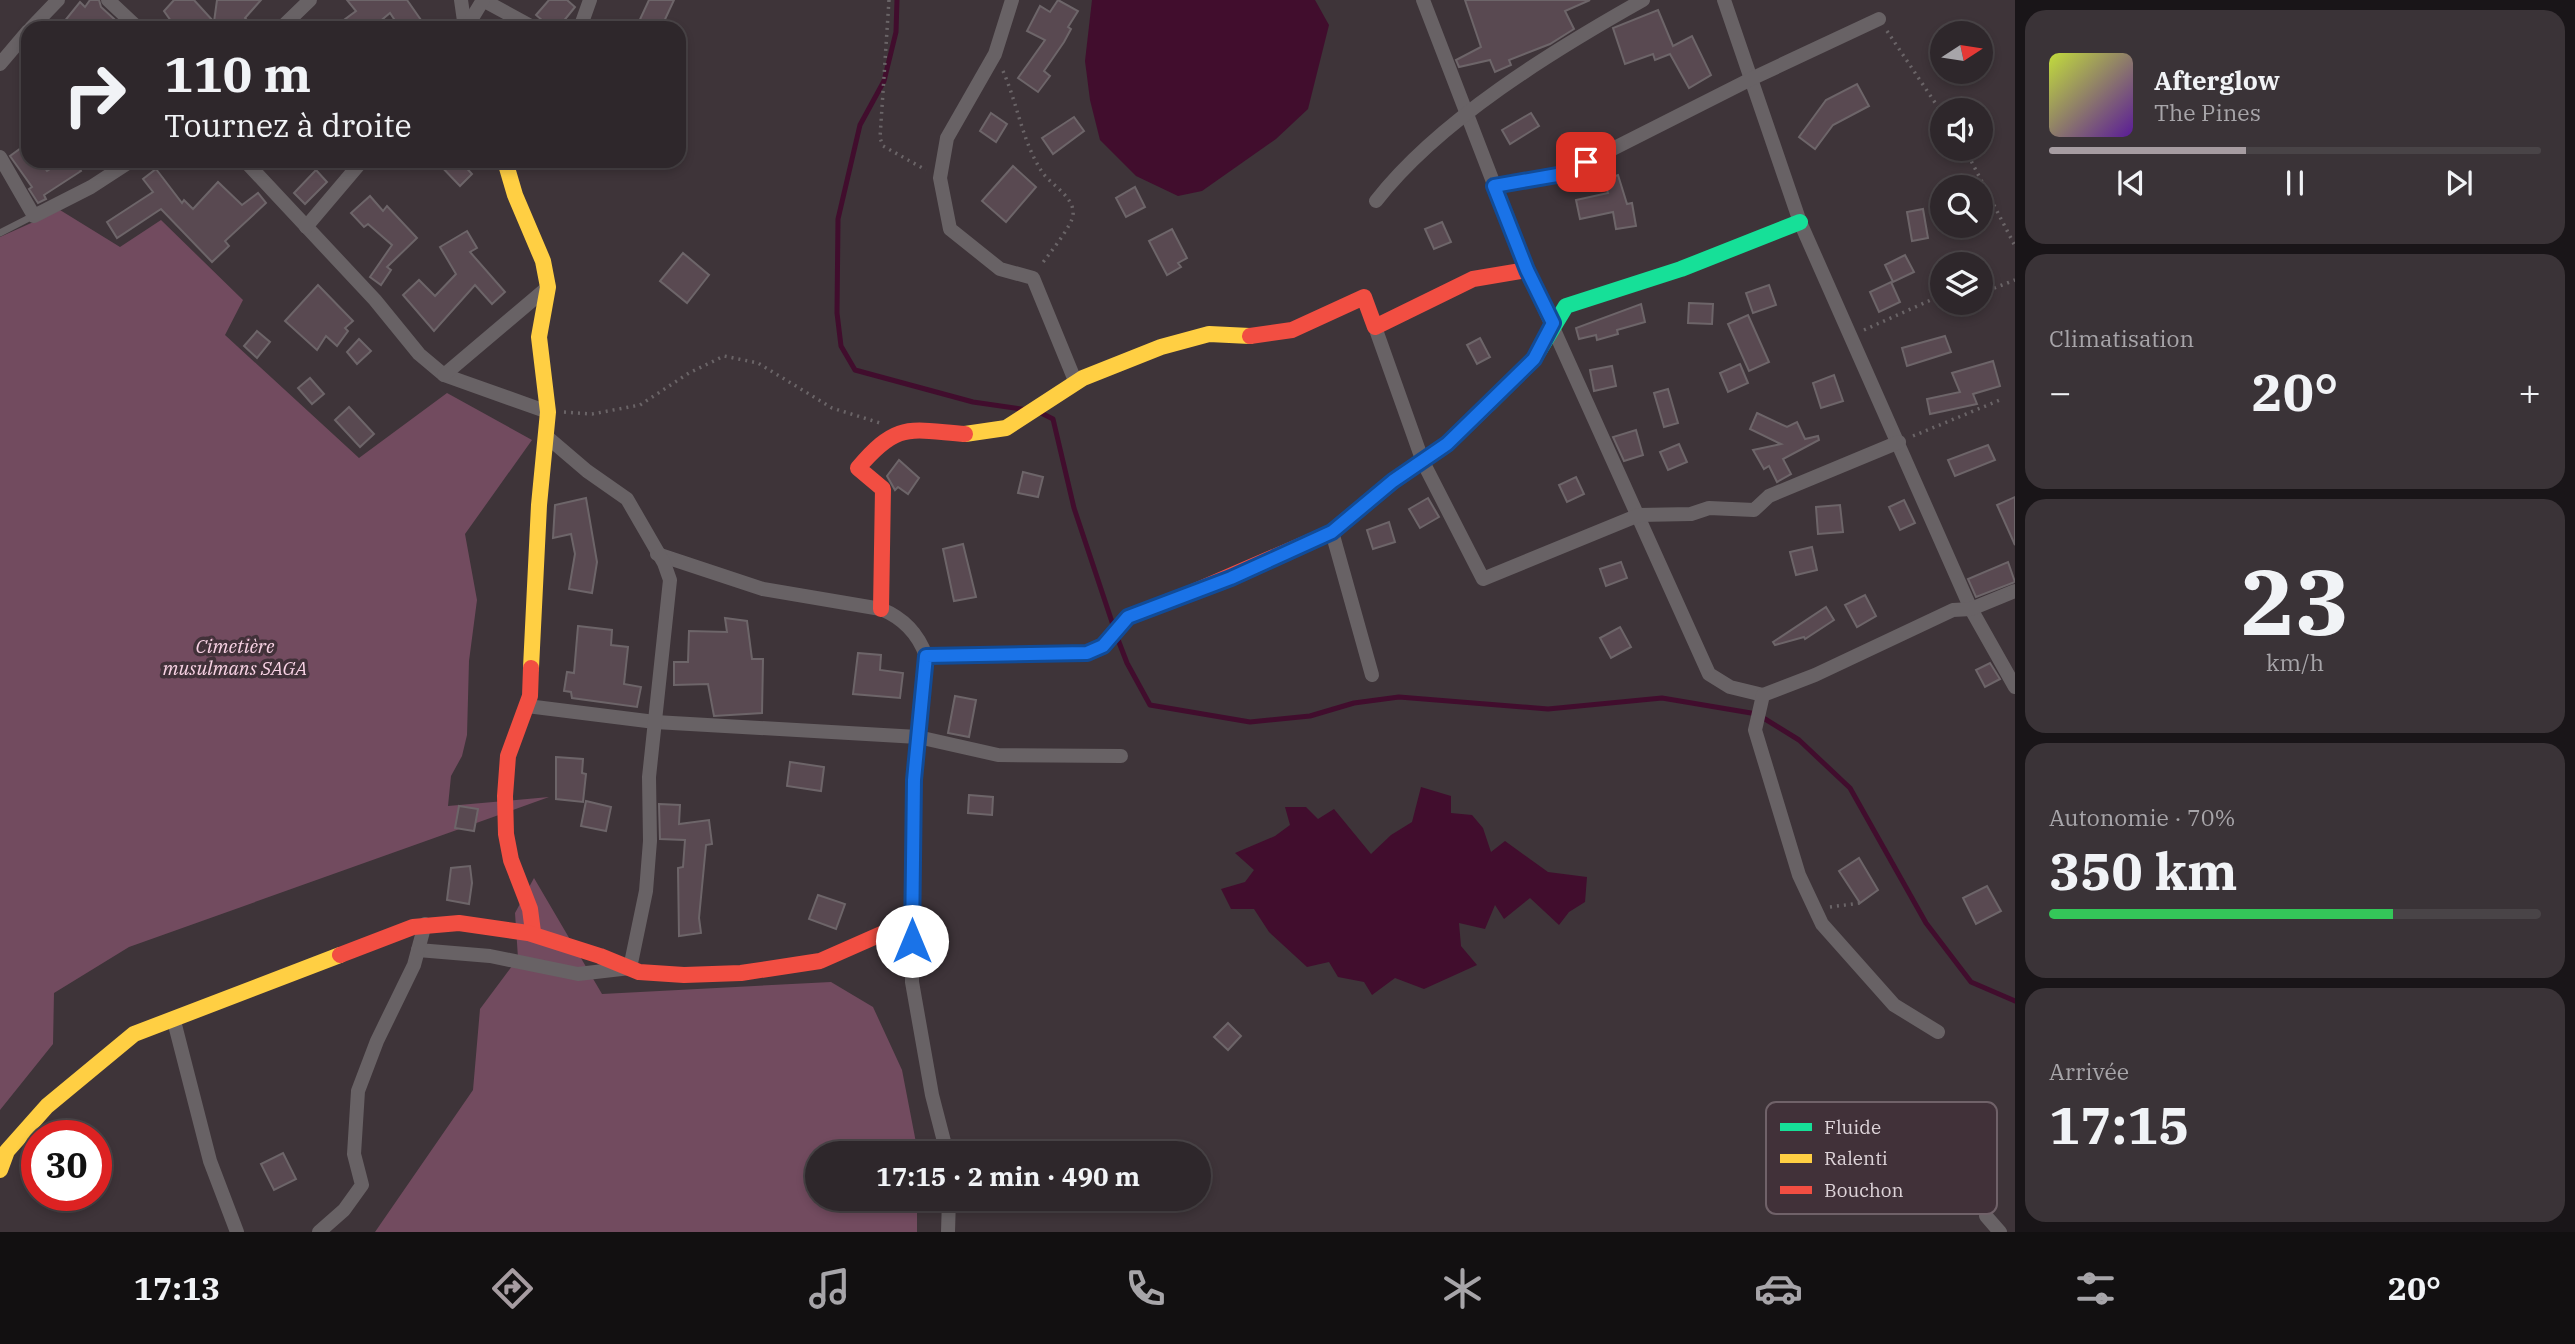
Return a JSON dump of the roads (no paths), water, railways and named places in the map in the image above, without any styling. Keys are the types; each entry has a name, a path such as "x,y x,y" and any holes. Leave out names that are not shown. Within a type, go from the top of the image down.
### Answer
{"street":[{"path":"107,0 130,21"},
{"path":"288,21 310,0"},
{"path":"461,0 465,21"},
{"path":"470,21 483,0 521,21"},
{"path":"582,21 590,0"},
{"path":"1013,0 995,54 947,138 940,178 950,229 1000,269 1033,278 1076,383"},
{"path":"1423,0 1527,270 1709,674 1730,687 1763,695 1815,675 1953,610 1971,609 2015,591"},
{"path":"1376,201 1393,179 1467,114 1582,34 1643,0"},
{"path":"1724,0 1800,222 1971,609 2015,687"},
{"path":"36,21 51,2"},
{"path":"1494,186 1563,174 1751,79 1879,19"},
{"path":"0,64 21,39"},
{"path":"0,157 34,216 91,187 120,168"},
{"path":"250,168 375,300 419,354 444,375 548,412"},
{"path":"306,228 356,168"},
{"path":"507,168 515,195 543,261 548,287 539,337 548,412 539,505 530,696 508,756 506,834 516,879 530,909 533,932"},
{"path":"926,656 1087,653 1103,646 1128,617 1231,578 1332,532 1393,481 1447,444 1534,359 1553,323 1566,306 1681,269 1800,222"},
{"path":"1375,327 1473,279 1527,270"},
{"path":"444,375 548,287"},
{"path":"881,609 883,489 858,468 869,452 900,429 976,434 1006,428 1037,411 1076,383 1188,337 1222,331 1264,337 1309,326 1364,297 1423,462 1483,579 1639,515 1690,514 1709,508 1754,510 1769,496 1899,442"},
{"path":"546,436 587,471 626,499 670,580 649,776 650,841 646,891 640,933 630,968"},
{"path":"1332,532 1372,675"},
{"path":"657,554 763,589 881,609 897,615 911,628 922,644 926,656 914,780 912,982 932,1095 944,1141"},
{"path":"1763,695 1755,730 1799,875 1822,924 1894,1004 1938,1032"},
{"path":"527,706 655,722 918,737 998,755 1121,756"},
{"path":"0,1170 7,1151 47,1106 134,1034 174,1021 378,939 425,925 441,922 533,932 630,968 678,976 796,965 838,955 913,920"},
{"path":"319,1232 344,1210 362,1185 354,1154 358,1091 418,950 425,925"},
{"path":"418,950 490,956 578,974 630,968"},
{"path":"174,1021 210,1161 237,1232"},
{"path":"948,1232 949,1211"},
{"path":"1986,1216 2000,1232"}],"lane":[{"path":"0,233 34,216"}],"waterway":[{"path":"897,0 896,32 884,81 860,125 838,219 837,313 841,346 855,370 973,402 1028,410"},
{"path":"1041,413 1053,419 1074,508 1114,628"},
{"path":"1117,637 1127,663 1150,705 1250,722 1310,716 1354,703 1399,697 1548,709 1662,698 1757,714 1799,740 1850,788 1926,923 1971,982 2015,1001"}],"park label":[{"name":"Cimetière musulmans SAGA","path":"235,657"}]}
